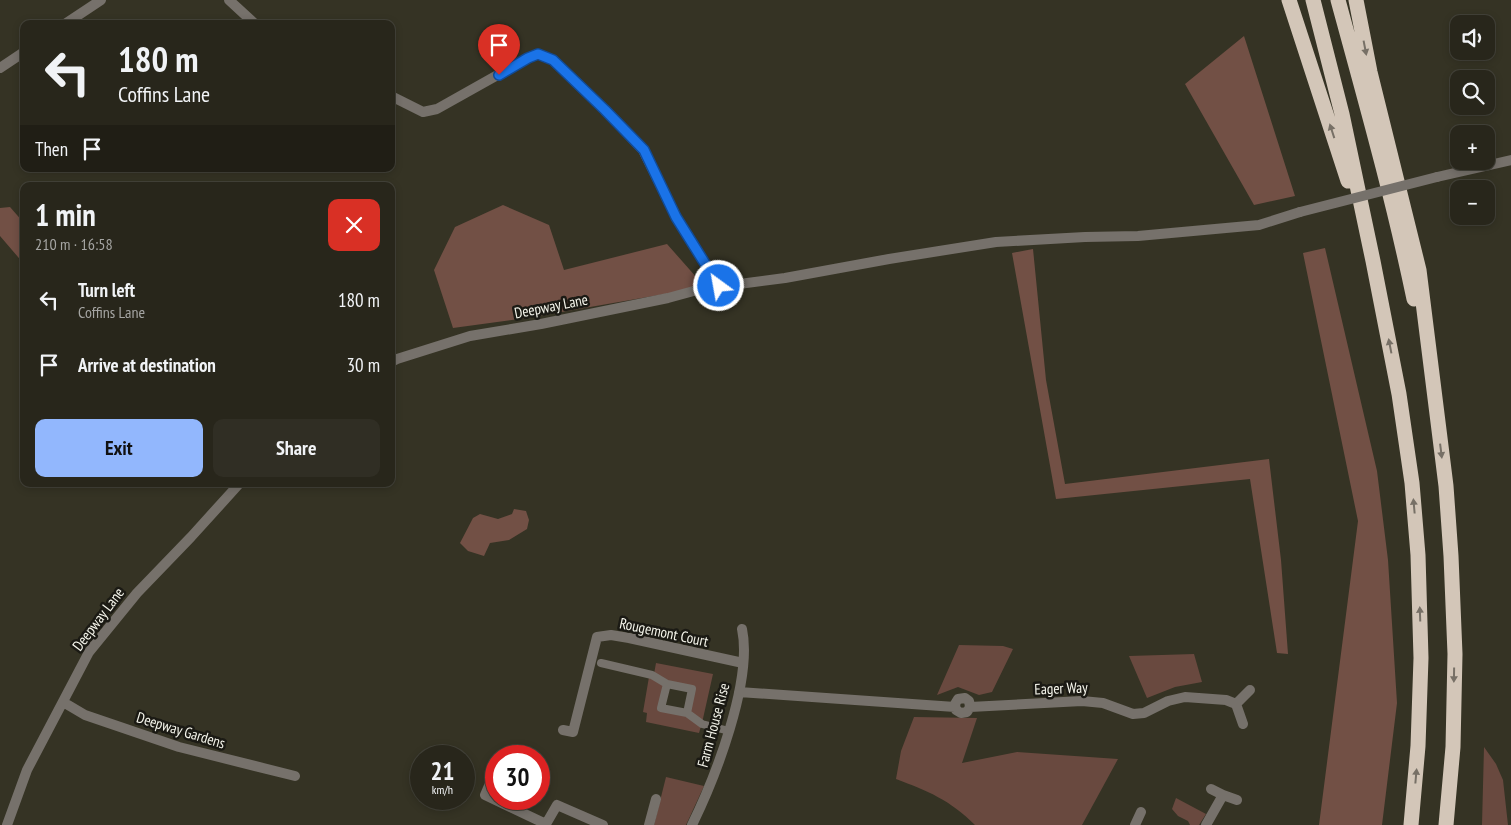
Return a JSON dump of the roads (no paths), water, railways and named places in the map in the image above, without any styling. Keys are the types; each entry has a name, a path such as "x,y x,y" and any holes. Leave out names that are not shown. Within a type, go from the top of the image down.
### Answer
{"highway":[{"path":"1289,0 1373,261"},
{"path":"1313,0 1342,114 1373,261 1399,394 1412,483 1418,555 1421,658 1418,746 1412,825"},
{"path":"1340,0 1405,253 1435,403"},
{"path":"1356,0 1370,72 1419,270 1446,486 1451,547 1455,654 1452,747 1446,825"}],"street":[{"path":"71,20 102,0"},
{"path":"229,0 250,20"},
{"path":"395,98 423,112 437,109 528,58 538,54 553,60 644,150 676,217 719,286"},
{"path":"0,68 20,55"},
{"name":"Deepway Lane","path":"395,360 470,336 541,324 719,286 785,278 996,242 1138,236 1259,225 1300,212 1511,160"},
{"name":"Deepway Lane","path":"7,825 27,770 89,652 137,593 191,538 236,487"},
{"name":"Farm House Rise","path":"692,825 709,791 729,731 739,692 743,663 744,641 742,629"},
{"name":"Rougemont Court","path":"564,730 573,732 597,637 629,638 743,663"},
{"path":"600,663 652,675 666,684 692,689 686,713"},
{"path":"666,684 662,708 686,713 702,724 729,731"},
{"path":"1243,724 1236,704 1250,690"},
{"name":"Eager Way","path":"739,692 955,707 961,713 967,712 970,707 1082,701 1103,703 1138,714 1185,697 1226,700 1236,704"},
{"name":"Deepway Gardens","path":"63,702 85,715 179,747 295,776"},
{"path":"1211,789 1237,800"},
{"path":"1206,825 1223,795"},
{"path":"649,825 656,799"},
{"path":"517,810 546,824 557,806 603,825"},
{"path":"1135,825 1141,812"}]}
